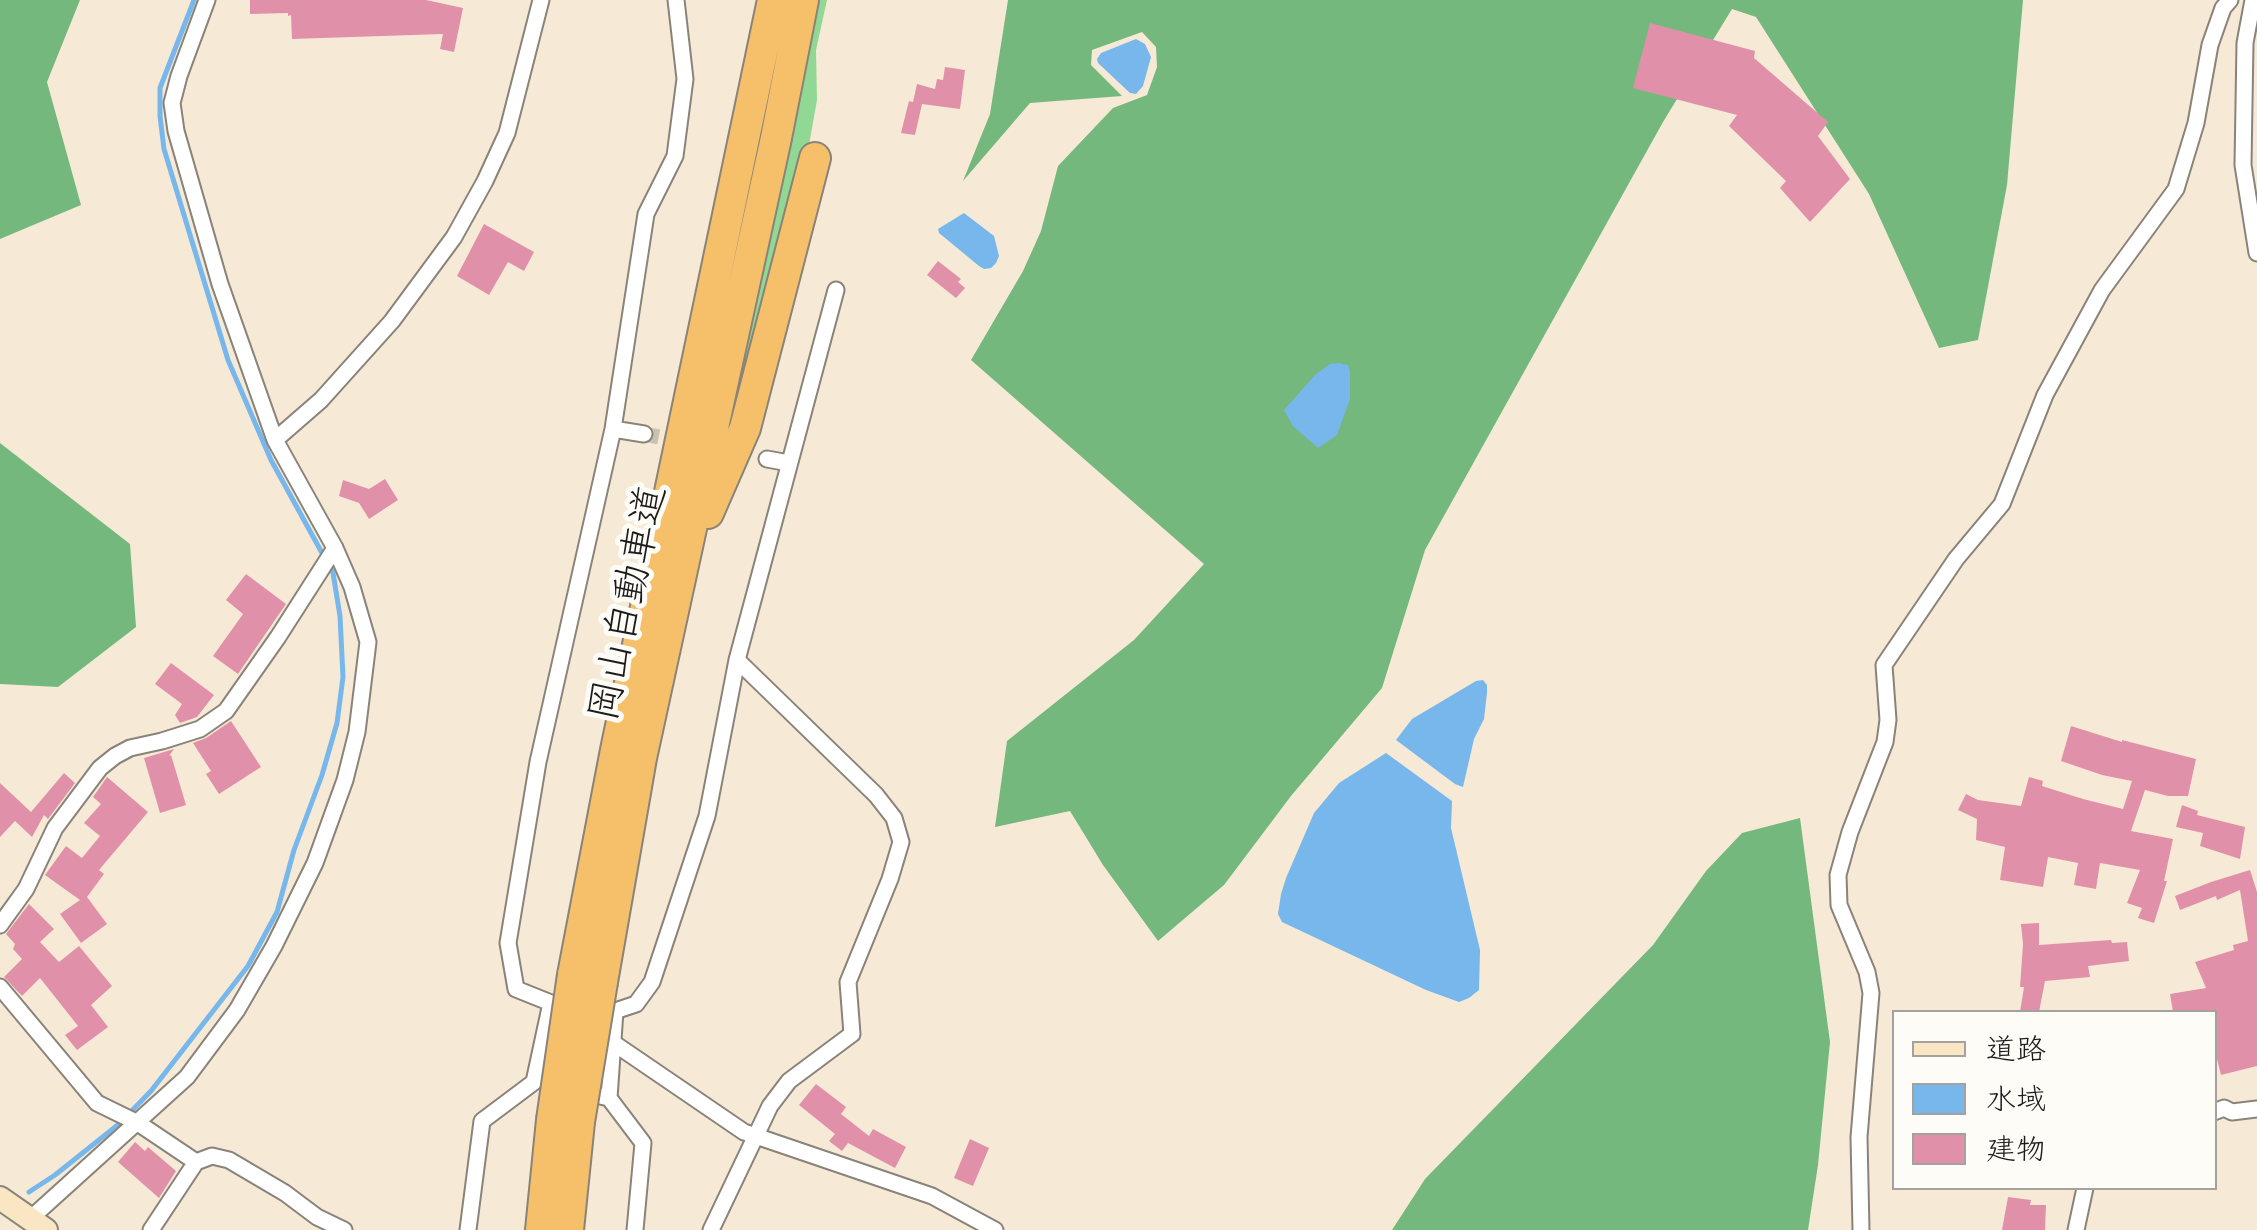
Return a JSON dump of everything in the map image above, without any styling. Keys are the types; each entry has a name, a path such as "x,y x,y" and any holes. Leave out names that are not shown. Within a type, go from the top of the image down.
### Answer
{"highway":[{"path":"698,358 751,0"},
{"name":"岡山自動車道","path":"541,1230 565,1121 588,978 616,750 773,0"},
{"name":"岡山自動車道","path":"588,978 641,758 804,0"},
{"path":"679,580 745,428 815,158"},
{"name":"岡山自動車道","path":"565,1121 568,1230"}],"main road":[{"path":"0,1198 38,1225"}],"street":[{"path":"38,1225 129,1118 187,1077 237,1010 315,864 345,780 357,732 368,642 352,587 329,558 275,440 220,284 176,130 172,103 208,0"},
{"path":"275,440 321,400 392,321 454,237 507,133 541,0"},
{"path":"676,0 685,79 676,156 646,214 613,429 538,762 508,944 516,988 551,1003 615,1010 636,1004 652,982 707,816 737,660 836,290"},
{"path":"1861,1230 1860,1138 1871,993 1867,972 1839,905 1838,874 1885,742 1888,720 1884,665 1956,559 2002,504 2045,395 2102,290 2176,189 2196,123 2210,45 2222,8 2230,0"},
{"path":"2252,0 2245,43 2243,165 2257,253"},
{"path":"613,429 644,434"},
{"path":"767,459 789,463"},
{"path":"0,925 26,890 56,828 100,768 130,748 200,729 226,711 329,558"},
{"path":"711,1230 770,1106 789,1081 852,1034 848,982 902,842 894,818 876,795 737,660"},
{"path":"0,987 97,1103 129,1118 196,1162"},
{"path":"468,1230 482,1121 534,1082 551,1003"},
{"path":"608,1098 615,1010"},
{"path":"612,1042 744,1132 932,1196 994,1230"},
{"path":"534,1082 608,1098 642,1143 635,1230"},
{"path":"2217,1111 2257,1109"},
{"path":"151,1230 196,1162 212,1156 229,1160 344,1230"},
{"path":"2076,1230 2086,1190"}],"green space":[{"path":"0,0 80,0 47,82 81,205 0,239"},
{"path":"819,0 827,0 816,50 817,100 809,145 717,475"},
{"path":"1008,0 2023,0 2007,185 1978,340 1939,348 1869,194 1756,17 1732,9 1663,122 1425,550 1382,688 1291,796 1224,885 1158,941 1070,811 995,827 1007,741 1134,640 1204,564 971,360 1023,271 1041,231 1058,166 1113,108 1147,95 1157,67 1156,47 1142,32 1092,50 1091,65 1122,96 1030,103 963,181 990,114"},
{"path":"0,443 130,544 136,627 58,687 0,684"},
{"path":"1800,818 1830,1042 1808,1230 1392,1230 1425,1179 1653,945 1706,871 1742,833"}],"water":[{"path":"1136,39 1145,44 1151,57 1143,86 1136,94 1130,93 1097,59 1101,53"},
{"path":"964,213 994,236 999,256 991,268 979,266 939,233 938,229"},
{"path":"1339,363 1348,365 1350,371 1350,399 1337,435 1318,448 1293,426 1284,410 1316,374"},
{"path":"1483,680 1487,685 1484,719 1474,739 1463,787 1396,740 1412,719"},
{"path":"1386,753 1452,801 1451,828 1480,950 1479,990 1459,1002 1282,922 1278,914 1286,878 1314,813 1339,783"}],"building":[{"path":"250,0 426,0 463,8 454,52 440,49 443,34 292,39 291,15 250,14"},
{"path":"1650,23 1755,51 1754,58 1828,122 1818,136 1850,179 1810,222 1780,188 1786,181 1729,126 1737,115 1633,88"},
{"path":"945,67 965,70 960,109 922,104 915,135 901,133 917,84 935,89 937,79 943,80"},
{"path":"484,224 534,252 524,271 508,262 489,295 457,276"},
{"path":"938,261 961,279 958,282 965,288 956,298 927,275"},
{"path":"385,479 398,500 369,519 359,503 339,496 343,480 369,489"},
{"path":"246,574 286,604 238,674 213,656 243,614 226,600"},
{"path":"171,663 214,695 197,717 180,723 175,715 182,704 155,684"},
{"path":"231,721 261,767 219,794 206,774 211,771 193,743"},
{"path":"2071,726 2196,759 2188,796 2145,790 2131,831 2173,839 2167,881 2154,923 2138,918 2142,908 2127,903 2140,870 2100,863 2096,889 2074,885 2078,863 2048,857 2043,887 2000,880 2005,847 1976,840 1977,819 1958,810 1966,794 1978,800 2021,806 2029,777 2043,781 2042,786 2123,809 2132,781 2061,761"},
{"path":"174,749 169,756 186,805 160,813 144,758"},
{"path":"64,773 75,783 48,819 44,815 32,837 15,821 0,837 0,783 31,812"},
{"path":"107,777 148,812 99,870 104,874 87,897 107,924 81,943 60,914 80,900 45,875 66,846 82,858 100,836 84,823 101,804 93,797"},
{"path":"2182,805 2198,811 2197,815 2245,827 2240,859 2200,846 2203,833 2176,827"},
{"path":"2250,870 2257,892 2257,1066 2221,1075 2217,1059 2217,1010 2173,1010 2170,994 2206,988 2195,962 2234,950 2233,945 2248,941 2240,890 2180,910 2175,896"},
{"path":"29,904 54,929 40,942 59,962 79,946 112,986 91,1005 108,1027 77,1050 65,1035 78,1026 40,978 22,996 4,977 22,959 6,934"},
{"path":"2039,923 2039,945 2127,942 2129,961 2088,966 2090,977 2045,981 2039,1010 2020,1010 2024,987 2020,987 2021,924"},
{"path":"816,1084 846,1107 841,1114 869,1136 873,1129 906,1147 895,1168 848,1143 842,1151 829,1141 835,1134 799,1105"},
{"path":"970,1139 989,1148 973,1186 954,1178"},
{"path":"135,1142 145,1151 148,1147 176,1171 159,1198 118,1162"},
{"path":"2008,1197 2031,1200 2030,1205 2046,1205 2045,1230 2002,1230"}],"waterway":[{"path":"29,1192 119,1124 151,1091 248,966 277,912 337,723 343,677 333,573 271,460 228,360 164,149 160,88 194,0"}],"tunnel":[{"path":"644,434 685,442"}]}
